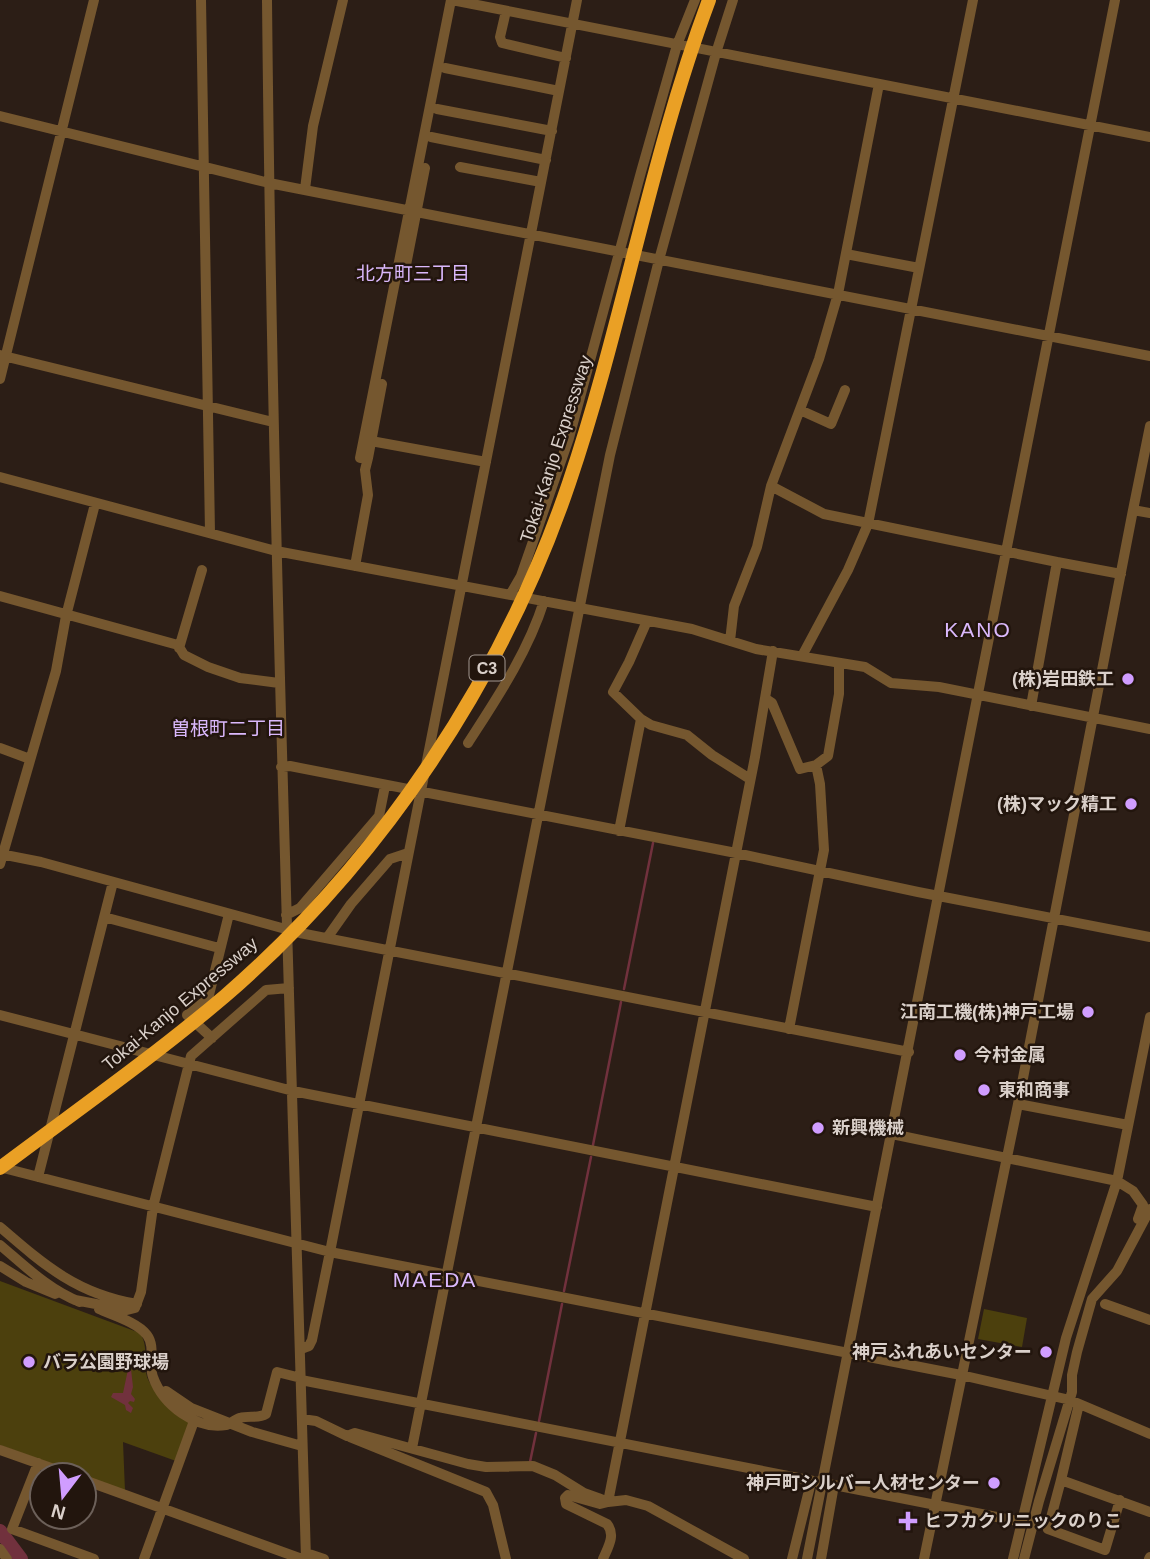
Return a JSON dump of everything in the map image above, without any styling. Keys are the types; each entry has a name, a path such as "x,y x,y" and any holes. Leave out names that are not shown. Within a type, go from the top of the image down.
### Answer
{"highway":[{"name":"Tokai-Kanjo Expressway","path":"0,1169 171,1041 228,993 282,942 331,890 373,839 446,738 513,620 568,487 593,408 664,135 709,0"}],"street":[{"path":"0,379 3,356 94,0"},
{"path":"201,0 210,533"},
{"path":"267,0 281,766 301,1349 305,1557"},
{"path":"305,189 313,126 343,0"},
{"path":"355,566 368,495 365,470 452,0 476,2 677,45 1150,137"},
{"path":"301,1349 309,1346 312,1340 330,1252 552,131 575,0"},
{"path":"412,1448 610,455 659,260 716,52 733,0"},
{"path":"802,656 848,570 868,524 973,0"},
{"path":"821,1559 849,1353 1115,0"},
{"path":"368,458 360,458 457,8 474,12 476,2"},
{"path":"509,595 522,576 569,438 621,252 640,172 677,45 693,2"},
{"path":"506,10 500,37 502,43 566,58"},
{"path":"445,68 559,91"},
{"path":"730,641 734,606 754,557 780,456 819,359 838,294 879,84"},
{"path":"437,109 552,131"},
{"path":"0,116 269,183 1150,356"},
{"path":"431,137 546,160"},
{"path":"460,167 541,182"},
{"path":"846,254 919,268"},
{"path":"3,356 273,422"},
{"path":"800,410 831,425 845,390"},
{"path":"924,1559 1018,1104 1150,426"},
{"path":"371,441 486,461"},
{"path":"0,477 276,551 692,629 773,652 865,667 891,683 939,687 1150,729"},
{"path":"771,486 824,514 1121,574"},
{"path":"95,504 66,616 56,671 1,857 113,882 327,938 909,1052"},
{"path":"1133,510 1150,513"},
{"path":"1031,706 1057,562"},
{"path":"179,648 202,570"},
{"path":"0,596 178,645 184,655 240,678 279,683"},
{"path":"468,743 503,689 537,623 544,601"},
{"path":"647,621 613,692 641,719 651,725 687,734 750,779"},
{"path":"608,1502 773,652"},
{"path":"766,699 772,703 800,769 816,765 828,756 839,694 839,664"},
{"path":"619,831 641,719"},
{"path":"0,747 30,759"},
{"path":"789,1029 824,850 820,784 816,765"},
{"path":"281,766 736,853 1150,937"},
{"path":"286,915 300,908 379,816 385,786"},
{"path":"327,938 351,904 390,859 408,853"},
{"path":"38,1177 113,882"},
{"path":"212,1038 187,1015 208,999 229,914"},
{"path":"104,917 219,948"},
{"path":"0,1266 52,1294 127,1310 135,1308 141,1292 153,1207 191,1056 266,990 289,988"},
{"path":"0,1015 293,1091 877,1207"},
{"path":"1013,1559 1066,1338 1117,1181 1150,1017"},
{"path":"1018,1104 1128,1125"},
{"path":"892,1134 1117,1181 1133,1191 1143,1205 1130,1242"},
{"path":"0,1169 330,1252 1054,1395 1150,1434"},
{"path":"1120,1500 1103,1554 1048,1529 1061,1480 1074,1402 1077,1352 1092,1299 1116,1271 1150,1209"},
{"path":"0,1227 65,1279 95,1292 136,1304"},
{"path":"0,1245 36,1276 70,1298 141,1330 148,1336 152,1377 163,1397 194,1421 225,1425 237,1418 262,1417 266,1414 277,1372 422,1404 1022,1522"},
{"path":"1105,1304 1150,1320"},
{"path":"156,1383 191,1408 271,1438 302,1446"},
{"path":"1024,1559 1039,1501 1074,1402"},
{"path":"302,1419 316,1421 486,1492 493,1506 506,1559"},
{"path":"144,1559 194,1421"},
{"path":"347,1436 355,1433 486,1467 533,1466 555,1475 584,1493 608,1502"},
{"path":"0,1450 31,1461"},
{"path":"1061,1480 1150,1512"},
{"path":"792,1559 811,1482"},
{"path":"98,1485 305,1557 324,1559"},
{"path":"807,1559 829,1485"},
{"path":"28,1487 12,1529 94,1559"},
{"path":"603,1559 612,1536 611,1530 607,1524 566,1504 565,1498 568,1495 600,1504 619,1499 648,1506 744,1559"},
{"path":"0,1549 7,1559"}],"shaded area":[{"path":"0,1281 140,1333 150,1383 191,1422 176,1461 123,1442 125,1491 98,1481 98,1461 43,1461 0,1445"},
{"path":"984,1309 1027,1318 1022,1347 978,1339"},
{"path":"130,1360 133,1387 131,1394 135,1399 134,1402 128,1403 133,1408 131,1413 126,1410 125,1405 111,1397 113,1393 123,1393"}],"waterway":[{"path":"624,989 653,843"},
{"path":"593,1145 621,1002"},
{"path":"564,1291 591,1157"},
{"path":"539,1421 562,1304"},
{"path":"530,1462 536,1433"},
{"path":"0,1531 21,1559"}],"place":[{"name":"(株)岩田鉄工","path":"1128,679"},
{"name":"(株)マック精工","path":"1131,804"},
{"name":"江南工機(株)神戸工場","path":"1088,1012"},
{"name":"今村金属","path":"960,1055"},
{"name":"東和商事","path":"984,1090"},
{"name":"新興機械","path":"818,1128"},
{"name":"神戸ふれあいセンター","path":"1046,1352"},
{"name":"バラ公園野球場","path":"29,1362"},
{"name":"神戸町シルバー人材センター","path":"994,1483"},
{"name":"ヒフカクリニックのりこ","path":"908,1521"}],"district":[{"name":"北方町三丁目","path":"413,273"},
{"name":"KANO","path":"978,630"},
{"name":"曽根町二丁目","path":"228,728"},
{"name":"MAEDA","path":"435,1280"}]}
